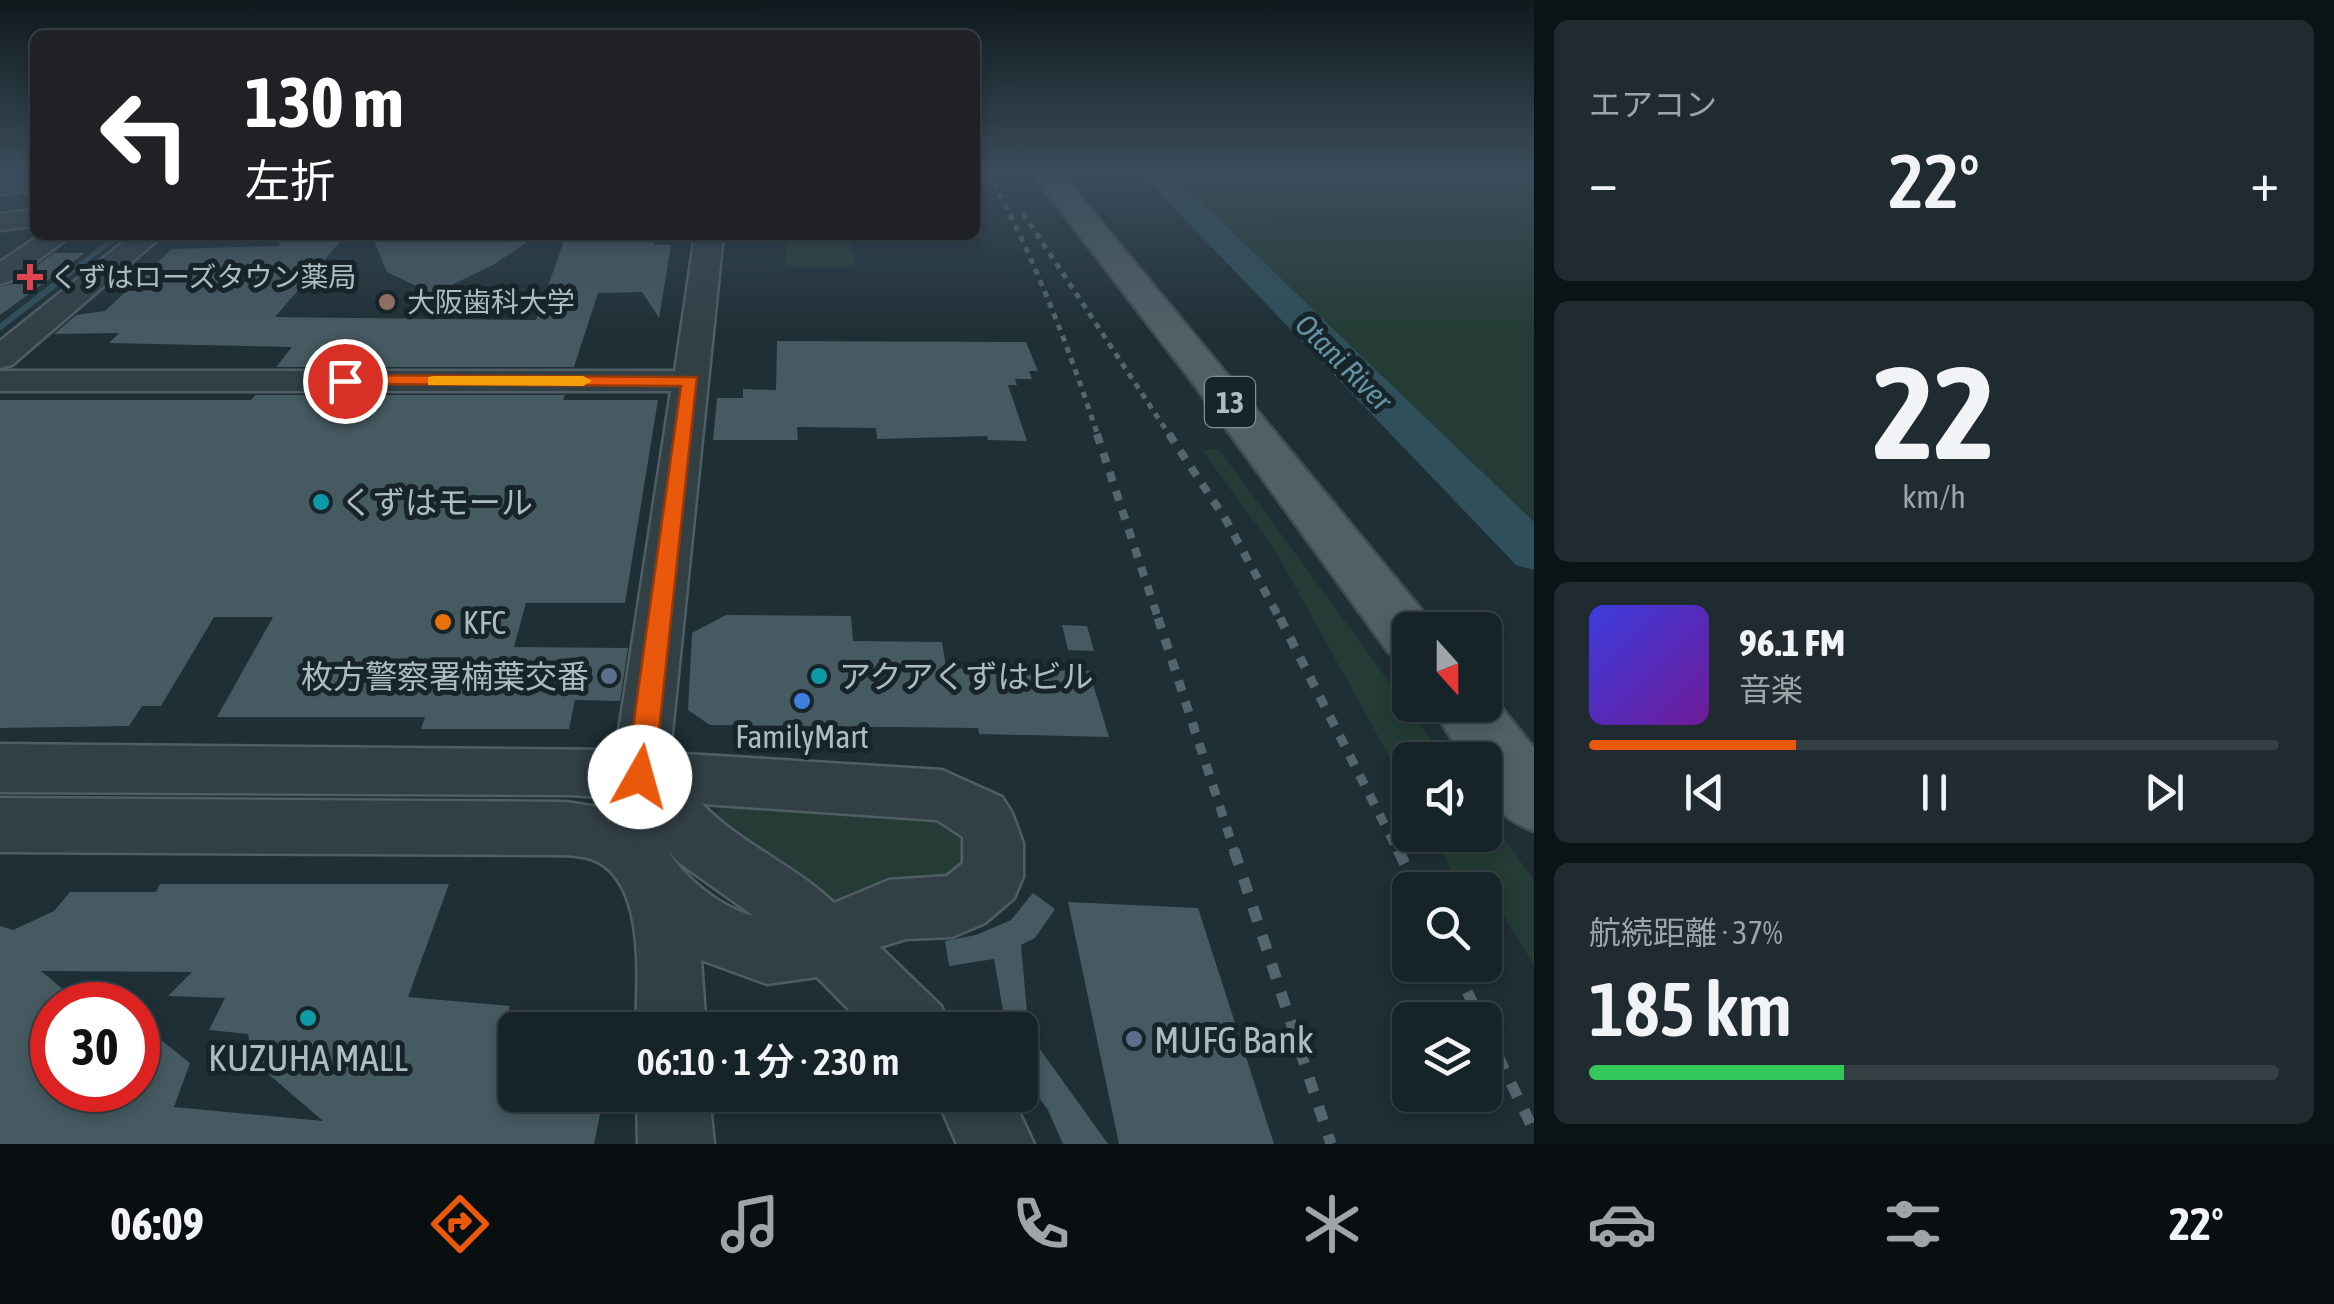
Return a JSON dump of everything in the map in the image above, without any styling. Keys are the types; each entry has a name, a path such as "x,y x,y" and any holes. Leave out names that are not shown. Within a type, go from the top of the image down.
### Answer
{"main road":[{"name":"13","path":"1087,225 1208,374 1392,614"},
{"path":"1475,722 1534,800"}],"street":[{"path":"4,270 50,240"},
{"path":"0,358 143,240"},
{"path":"708,240 640,777 699,842 791,905 899,1012"},
{"path":"0,381 690,381"},
{"path":"0,768 559,771 942,795 980,812 994,841 992,877 968,902 937,910 882,913 812,946 758,951 724,941 656,890"},
{"path":"0,825 563,828 606,835 633,852 656,890 668,941 670,1012"},
{"path":"674,1112 676,1144"},
{"path":"980,1112 996,1144"}],"green space":[{"path":"1225,225 1534,225 1534,528"},
{"path":"785,240 851,240 855,267 786,267"},
{"path":"1219,449 1392,686 1392,722 1418,722 1433,742 1392,742 1392,761 1276,552 1202,450"},
{"path":"722,807 948,819 970,831 964,884 878,887 830,903 711,818"},
{"path":"1502,836 1534,880 1534,966 1502,913 1502,872 1452,872 1441,852 1502,852"}],"building":[{"path":"374,240 530,240 493,265 433,294 387,272"},
{"path":"564,240 654,240 653,245 671,245 659,318 642,292 598,293 574,367 276,367 292,347 109,343 119,333 54,334 76,315 105,311 172,249 278,246 282,241 340,242 275,317 536,320"},
{"path":"54,253 85,253 0,315 0,287 12,284"},
{"path":"777,341 1026,342 1038,371 1029,371 1032,379 1015,379 1017,385 1008,385 1027,441 988,440 987,436 877,439 876,428 797,427 798,440 713,440 717,398 743,398 743,389 776,390"},
{"name":"くずはモール","path":"255,395 565,395 563,400 658,400 625,603 526,603 514,647 628,648 620,701 575,700 569,729 421,729 425,717 217,717 273,617 214,617 161,706 142,706 129,726 0,728 0,400 251,400"},
{"name":"アクアくずはビル","path":"726,615 851,616 853,641 942,642 946,668 1089,671 1109,737 979,734 978,728 710,725 688,710 692,633"},
{"path":"1062,625 1087,626 1094,651 1068,650"},
{"name":"KUZUHA MALL","path":"160,884 449,884 408,997 510,1006 508,1012 498,1012 498,1112 601,1112 594,1144 0,1144 0,926 13,930 54,911 70,892 156,892"},
{"path":"1033,893 1055,909 1035,938 1021,945 1027,1012 999,1012 1003,1010 994,959 949,966 945,941 976,935 1011,920"},
{"path":"1068,902 1198,908 1274,1144 1119,1144"},
{"path":"1038,1047 1108,1144 1063,1144 1038,1096"}],"waterway":[{"name":"Otani River","path":"1207,225 1534,552"},
{"path":"49,289 113,240"},
{"path":"0,327 52,287"}],"railway":[{"path":"1015,225 1049,302 1098,436"},
{"path":"1031,225 1170,436"},
{"path":"1097,434 1159,621"},
{"path":"1169,434 1226,520 1281,621"},
{"path":"1158,618 1235,853"},
{"path":"1280,618 1399,853"},
{"path":"1234,850 1331,1144"},
{"path":"1399,852 1409,872"},
{"path":"1462,982 1472,1002"},
{"path":"1502,1064 1534,1131"}],"slow traffic":[{"path":"434,381 583,381"}],"place":[{"name":"くずはローズタウン薬局","path":"30,277"},
{"name":"大阪歯科大学","path":"387,302"},
{"name":"くずはモール","path":"321,502"},
{"name":"KFC","path":"443,622"},
{"name":"枚方警察署楠葉交番","path":"609,676"},
{"name":"アクアくずはビル","path":"819,676"},
{"name":"FamilyMart","path":"802,701"},
{"name":"KUZUHA MALL","path":"308,1018"},
{"name":"MUFG Bank","path":"1134,1039"}],"route":[{"path":"345,381 690,381 640,777"}]}
